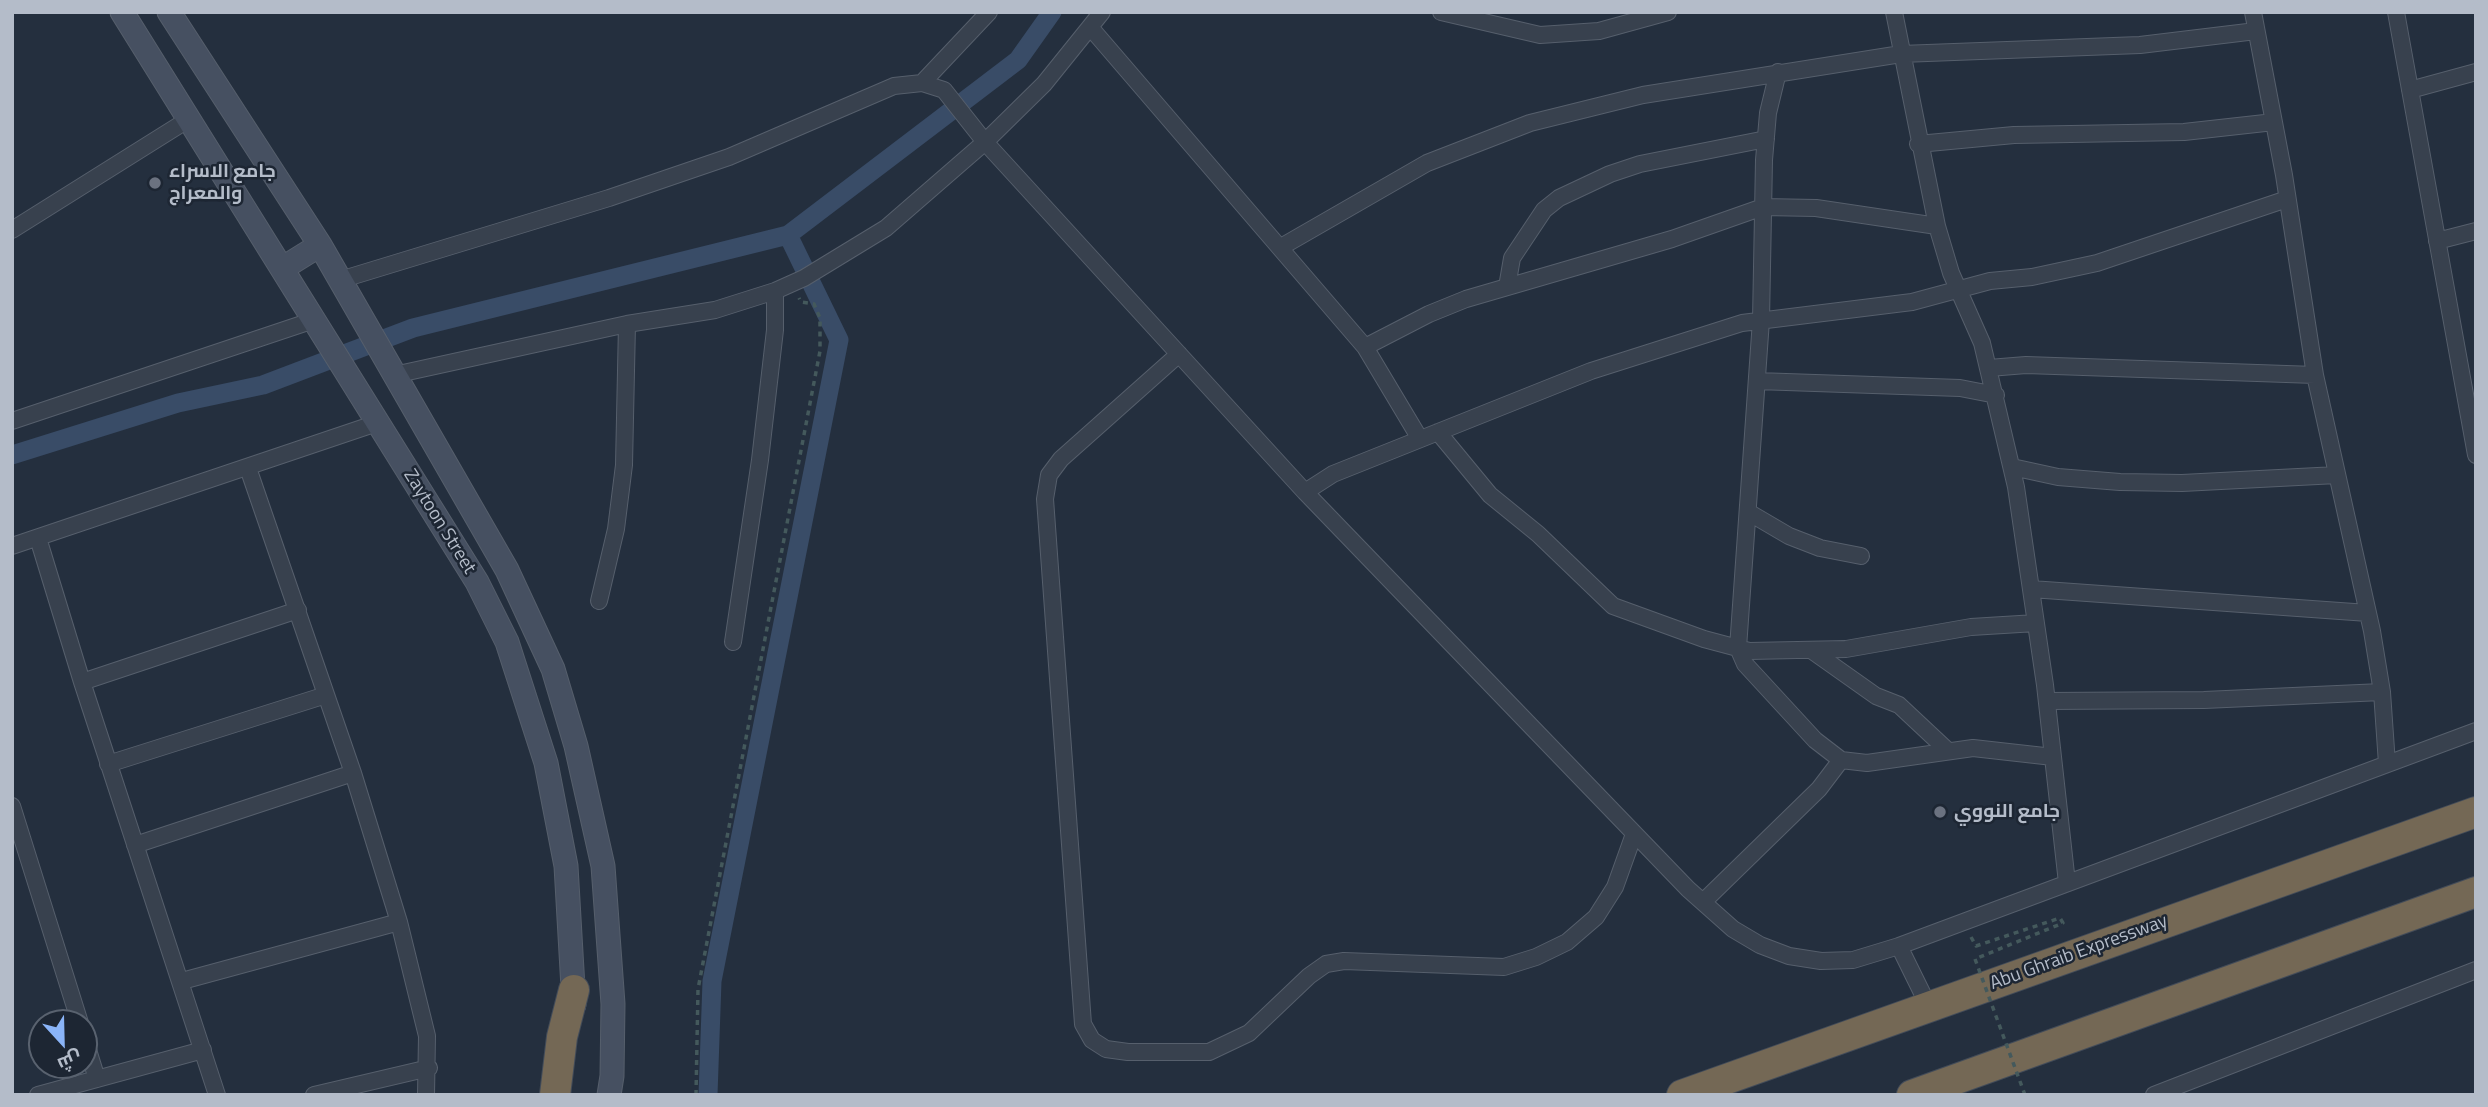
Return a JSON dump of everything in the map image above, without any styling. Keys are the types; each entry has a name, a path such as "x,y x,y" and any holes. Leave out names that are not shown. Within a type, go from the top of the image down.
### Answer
{"highway":[{"name":"Abu Ghraib Expressway","path":"1682,1095 2476,812"},
{"path":"1912,1095 2476,892"},
{"path":"555,1095 562,1037 574,990"}],"main road":[{"name":"Zaytoon Street","path":"122,12 482,591 507,642 547,764 566,866 574,990 573,1064 568,1095"},
{"name":"Zaytoon Street","path":"169,12 320,245 527,608 553,669 594,817 607,903 613,1004 612,1076 609,1095"},
{"path":"283,268 320,245"}],"street":[{"path":"922,83 989,12"},
{"path":"390,369 715,310 797,281 886,228 985,142 1044,84 1102,12"},
{"path":"1441,12 1539,35 1599,31 1668,12"},
{"path":"1894,12 1918,144 1937,226 1989,368 2012,467 2047,701 2067,883"},
{"path":"2253,12 2274,122 2315,375 2368,613 2382,692 2387,764"},
{"path":"2396,12 2476,455"},
{"path":"1090,27 1365,347 1420,439"},
{"path":"1281,247 1318,223 1427,163 1518,127 1643,95 1901,54 2140,44 2256,31"},
{"path":"1777,72 1766,139 1761,320 1738,648 1745,664 1815,740 1841,760 1867,763 1947,749 1973,748 2053,757"},
{"path":"2410,90 2476,72"},
{"path":"340,280 609,198 729,157 894,86 922,83 944,90 985,142 1305,492 1634,834 1733,929 1760,945 1789,956 1821,961 1853,960 1899,946 2476,731"},
{"path":"12,230 189,119"},
{"path":"1918,144 2014,135 2184,132 2274,122"},
{"path":"1507,287 1512,258 1544,210 1559,198 1600,178 1640,164 1766,139"},
{"path":"1305,492 1334,474 1591,371 1742,323 1912,302 1959,289 2097,263 2287,199"},
{"path":"1365,347 1429,314 1507,287 1707,228 1763,207 1840,211 1937,226"},
{"path":"2437,241 2476,231"},
{"path":"733,642 760,460 775,330 775,291"},
{"path":"12,421 314,320"},
{"path":"599,601 616,529 624,465 627,324"},
{"path":"1178,354 1061,458 1049,475 1045,499 1083,1024 1092,1040 1106,1049 1128,1052 1209,1052 1250,1033 1309,976 1326,964 1344,961 1504,967 1536,957 1567,942 1595,917 1615,887 1634,834"},
{"path":"1989,368 2026,365 2315,375"},
{"path":"1757,381 1960,388 1996,395"},
{"path":"12,546 377,423"},
{"path":"1438,432 1490,495 1538,534 1613,606 1738,648 1846,649 1970,627 2036,623"},
{"path":"2012,467 2058,477 2120,482 2182,483 2337,475"},
{"path":"248,468 353,773 399,922 427,1036 429,1068 426,1095"},
{"path":"1748,512 1789,536 1819,548 1861,556"},
{"path":"38,538 108,764 182,981 217,1095"},
{"path":"2031,589 2368,613"},
{"path":"82,682 298,610"},
{"path":"1811,650 1876,696 1899,705 1947,749"},
{"path":"2047,701 2204,700 2382,692"},
{"path":"108,764 326,695"},
{"path":"1703,902 1819,789 1841,760"},
{"path":"135,845 353,773"},
{"path":"12,806 76,1009"},
{"path":"182,981 399,922"},
{"path":"1899,946 1929,1007"},
{"path":"2165,1093 2476,970"},
{"path":"98,1079 203,1050"},
{"path":"314,1095 429,1068"},
{"path":"38,1095 97,1079"}],"path":[{"path":"696,1095 698,989 823,333 814,304 801,302 797,281"},
{"path":"1976,946 2060,918 2063,923 1975,959 2025,1095"}],"waterway":[{"path":"12,455 178,403 263,385 413,328 788,235 1018,60 1052,12"},
{"path":"708,1095 712,981 839,340 788,235"}],"place":[{"name":"جامع الاسراء والمعراج","path":"155,183"},
{"name":"جامع النووي","path":"1940,812"}]}
